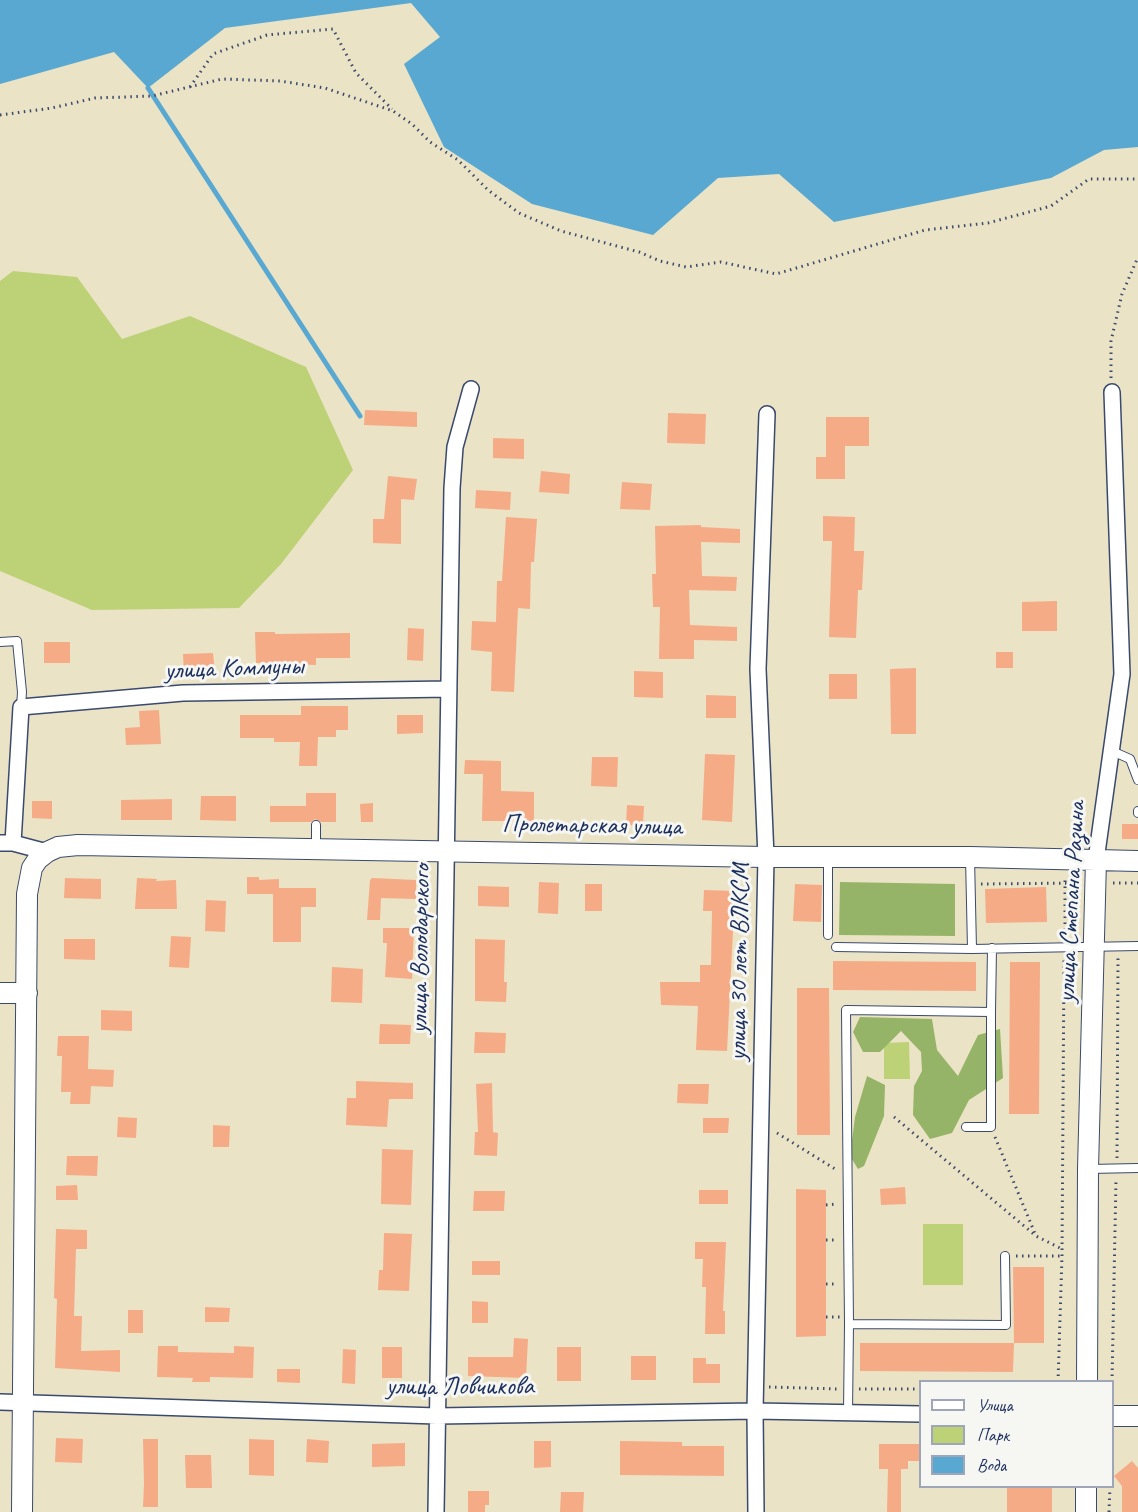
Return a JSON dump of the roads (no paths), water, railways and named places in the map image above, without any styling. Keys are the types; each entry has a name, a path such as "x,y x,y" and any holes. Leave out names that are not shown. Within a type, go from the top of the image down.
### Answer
{"street":[{"name":"улица Володарского","path":"436,1512 454,457 471,388"},
{"name":"улица Степана Разина","path":"1088,1380 1088,1169 1096,860 1122,674 1112,392"},
{"name":"улица 30 лет ВЛКСМ","path":"756,1512 755,1411 766,857 758,669 767,414"},
{"name":"улица Коммуны","path":"21,707 183,693 449,689"},
{"path":"6,843 21,707"},
{"name":"Пролетарская улица","path":"6,843 42,856 58,847 78,846 1138,861"},
{"path":"22,1512 27,894 32,868 42,856"},
{"path":"0,993 27,993"},
{"name":"улица Ловчикова","path":"0,1401 437,1416 755,1411 919,1414"},
{"path":"1114,1416 1138,1416"},
{"path":"1086,1488 1086,1512"}],"lane":[{"path":"0,642 17,641 22,693 21,707"},
{"path":"1110,750 1130,759 1138,780"},
{"path":"316,825 316,848"},
{"path":"828,857 828,934"},
{"path":"970,857 972,949"},
{"path":"836,947 972,949 1138,946"},
{"path":"966,1127 991,1126 992,948"},
{"path":"848,1413 846,1010 991,1012"},
{"path":"1088,1169 1138,1168"},
{"path":"849,1324 1006,1325 1005,1256"}],"water":[{"path":"0,0 1138,0 1138,147 1104,150 1051,178 834,222 779,174 718,178 653,235 532,204 444,147 404,64 440,37 411,3 225,28 148,88 114,52 0,84"}],"waterway":[{"path":"148,88 360,416"}]}
